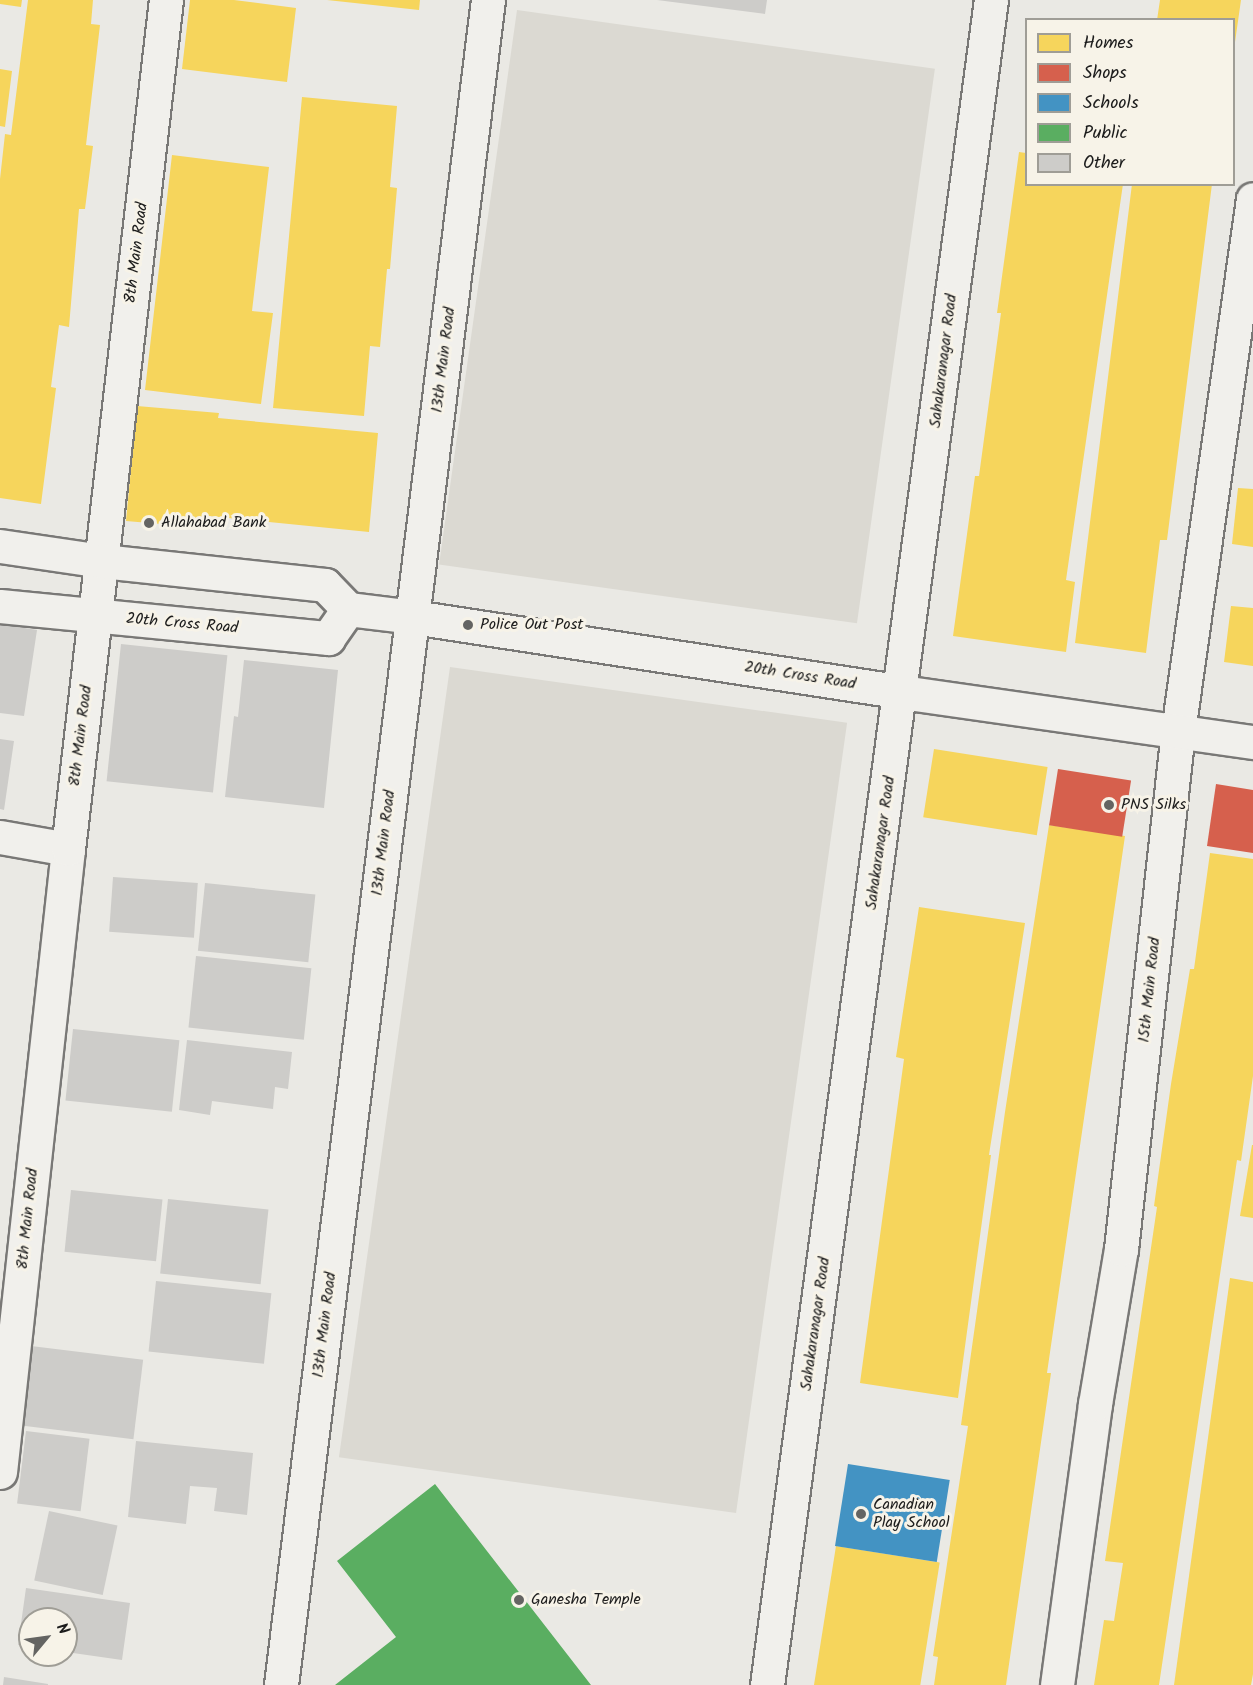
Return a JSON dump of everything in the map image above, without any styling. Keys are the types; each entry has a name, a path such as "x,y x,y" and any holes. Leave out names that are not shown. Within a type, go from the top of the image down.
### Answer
{"street":[{"name":"8th Main Road","path":"0,1472 68,849 166,0"},
{"name":"13th Main Road","path":"281,1685 488,0"},
{"name":"Sahakaranagar Road","path":"767,1685 901,692 991,0"},
{"name":"15th Main Road","path":"1057,1685 1095,1404 1121,1249 1178,731 1253,199"},
{"path":"0,546 102,561 325,585 348,609"},
{"name":"20th Cross Road","path":"0,606 328,638 348,609 1253,742"},
{"path":"0,837 68,849"}],"shaded area":[{"path":"517,10 935,69 857,623 439,565"},
{"path":"450,667 847,723 736,1513 339,1457"}],"building: Homes":[{"path":"0,0 22,0 21,7 0,4"},
{"path":"28,0 93,0 91,24 100,25 86,145 93,146 85,209 79,209 69,327 59,325 51,387 56,388 41,504 0,498 0,179 5,134 11,135"},
{"path":"190,0 234,0 296,8 287,82 182,69"},
{"path":"327,0 420,0 419,10"},
{"path":"1160,0 1241,0 1235,42 1235,18 1157,18"},
{"path":"0,69 12,71 5,127 0,126"},
{"path":"302,97 397,106 390,187 397,188 390,269 387,269 380,347 370,346 364,416 273,408"},
{"path":"1019,152 1025,153 1025,186 1123,186 1066,580 1075,582 1066,652 953,636 975,476 979,476 1001,313 997,313"},
{"path":"172,155 269,167 252,311 273,313 261,404 145,390"},
{"path":"1132,186 1212,186 1167,540 1160,540 1146,653 1075,643"},
{"path":"137,406 219,413 218,418 378,433 369,532 209,516 208,528 126,521"},
{"path":"1238,488 1253,489 1253,547 1232,544"},
{"path":"1231,606 1253,608 1253,666 1224,662"},
{"path":"934,749 1048,767 1037,835 923,817"},
{"path":"1049,825 1125,836 1047,1373 1051,1373 1006,1685 934,1685 938,1657 933,1656 968,1426 961,1425 1005,1112"},
{"path":"1210,853 1253,859 1253,1076 1241,1161 1237,1160 1159,1685 1094,1685 1104,1620 1114,1621 1123,1563 1105,1561 1157,1207 1154,1206 1171,1084 1190,969 1194,969"},
{"path":"919,907 1025,923 989,1155 991,1155 958,1398 860,1383 904,1059 896,1057"},
{"path":"1253,1145 1253,1218 1240,1216"},
{"path":"1230,1278 1253,1282 1253,1674 1251,1685 1174,1685"},
{"path":"836,1546 940,1562 920,1685 814,1685"}],"building: Shops":[{"path":"1058,769 1131,781 1122,837 1049,825"},
{"path":"1216,784 1253,790 1253,853 1207,846"}],"building: Schools":[{"path":"848,1464 950,1480 937,1562 835,1546"}],"building: Public":[{"path":"435,1484 591,1685 335,1685 396,1637 337,1561"}],"building: Other":[{"path":"657,0 767,0 765,14"},
{"path":"0,624 37,630 24,716 0,713"},
{"path":"121,644 227,655 213,792 107,781"},
{"path":"244,660 338,670 324,808 225,797 234,716 238,717"},
{"path":"0,739 14,741 4,810 0,809"},
{"path":"113,877 198,883 194,938 109,932"},
{"path":"205,883 315,895 308,962 198,951"},
{"path":"196,956 311,968 304,1040 188,1028"},
{"path":"73,1029 179,1040 172,1112 65,1101"},
{"path":"187,1040 292,1052 288,1089 275,1087 273,1109 212,1101 210,1115 179,1110"},
{"path":"71,1190 162,1200 156,1261 65,1252"},
{"path":"168,1199 268,1210 261,1284 160,1274"},
{"path":"156,1281 271,1293 264,1364 149,1352"},
{"path":"31,1346 143,1360 133,1439 21,1425"},
{"path":"26,1431 90,1439 81,1511 17,1503"},
{"path":"136,1441 253,1453 247,1515 214,1511 217,1488 190,1486 186,1524 128,1517"},
{"path":"49,1511 117,1526 103,1595 34,1580"},
{"path":"26,1588 130,1603 122,1660 78,1654 78,1607 23,1607"},
{"path":"4,1677 48,1684 48,1685 3,1685"}],"place":[{"name":"Allahabad Bank","path":"149,523"},
{"name":"Police Out Post","path":"468,625"},
{"name":"PNS Silks","path":"1109,805"},
{"name":"Canadian Play School","path":"861,1514"},
{"name":"Ganesha Temple","path":"519,1600"}]}
